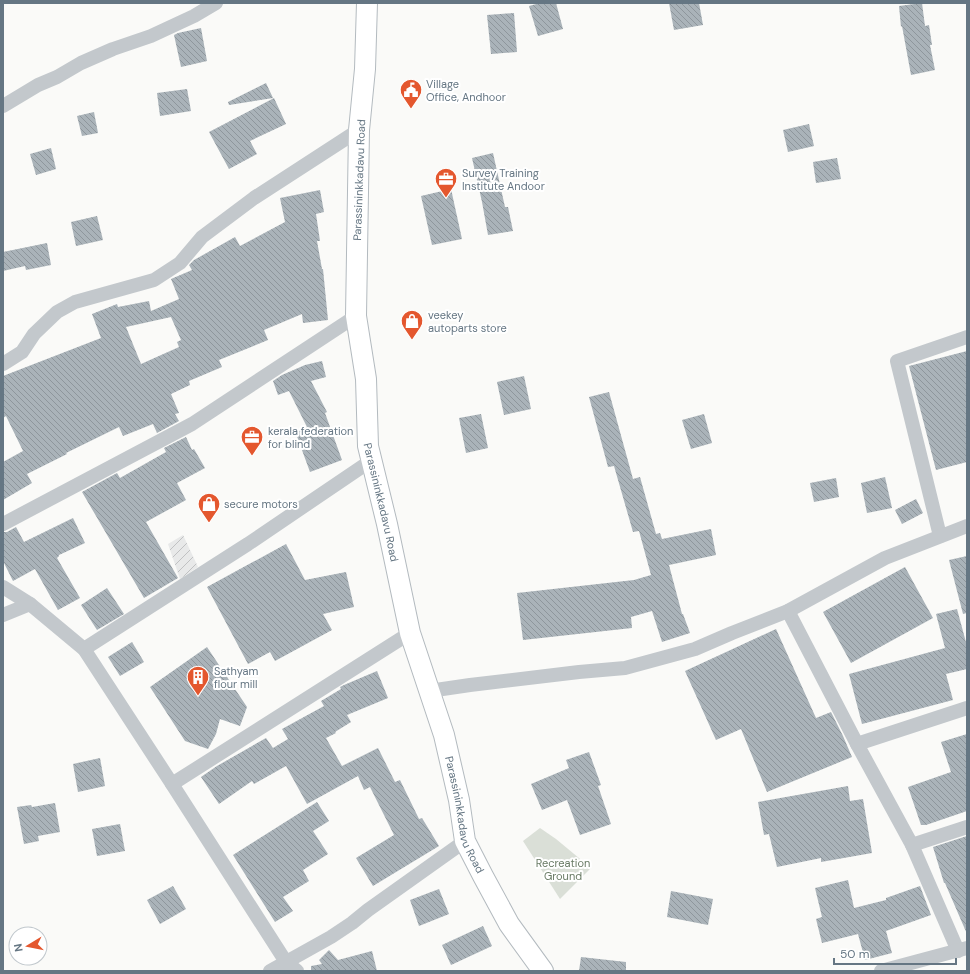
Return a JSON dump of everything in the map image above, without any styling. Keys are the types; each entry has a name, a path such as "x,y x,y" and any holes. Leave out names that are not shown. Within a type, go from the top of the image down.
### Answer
{"main road":[{"name":"Parassininkkadavu Road","path":"367,3 365,69 359,130 356,316 366,379 368,446 387,524 410,633 444,735 459,800 465,841 509,924 543,971"}],"street":[{"path":"3,106 38,85 57,77 81,63 113,49 151,36 194,16 216,3"},
{"path":"3,364 22,352 34,334 57,312 75,302 154,280 180,263 202,237 254,198 359,130"},
{"path":"3,524 192,424 356,316"},
{"path":"940,536 897,361 967,337"},
{"path":"84,649 248,544 372,460"},
{"path":"429,691 579,672 625,668 695,649 788,611 885,558 967,526"},
{"path":"3,587 30,604 84,649 286,962 297,971"},
{"path":"3,615 30,604"},
{"path":"788,611 857,744 912,844 963,949 881,971"},
{"path":"172,784 410,633"},
{"path":"857,744 967,708"},
{"path":"912,844 967,827"},
{"path":"270,971 336,934 465,841"}],"shaded area":[{"path":"183,535 198,567 180,579 168,544"}],"green space":[{"name":"Recreation Ground","path":"540,828 556,839 591,868 560,899 523,841"}],"building":[{"path":"540,3 556,3 563,29 538,36 529,6"},
{"path":"669,3 699,3 703,25 674,30"},
{"path":"922,3 925,26 929,25 932,45 930,45 935,70 911,75 902,26 901,27 899,6"},
{"path":"514,13 517,52 491,54 487,15"},
{"path":"201,28 207,61 181,67 174,35"},
{"path":"266,83 273,98 229,105 228,102"},
{"path":"187,89 191,111 160,116 157,93"},
{"path":"274,98 286,124 250,141 257,154 229,169 209,132"},
{"path":"94,112 98,133 82,136 77,116"},
{"path":"809,124 814,146 788,152 783,130"},
{"path":"51,148 56,169 36,175 30,154"},
{"path":"493,153 505,207 508,207 513,231 488,235 472,158"},
{"path":"837,158 841,179 816,183 813,162"},
{"path":"451,189 462,239 432,245 421,196"},
{"path":"320,190 324,212 316,214 320,241 317,241 323,269 328,320 303,323 302,314 264,330 268,340 219,360 222,367 189,381 190,385 171,394 179,413 175,414 179,421 157,433 153,424 123,436 119,427 27,474 32,483 3,500 3,462 23,451 6,416 3,418 3,376 101,338 92,314 117,304 118,307 149,301 151,311 179,299 171,279 192,270 189,265 194,260 235,237 240,246 285,222 280,198","holes":["171,317 181,340 177,342 179,347 141,364 126,327"]},
{"path":"97,216 103,240 76,246 71,222"},
{"path":"47,243 51,265 26,270 25,266 3,271 3,252"},
{"path":"967,351 967,462 936,470 909,366"},
{"path":"322,361 326,377 311,381 327,412 325,413 342,460 310,472 295,431 307,427 289,391 278,395 273,381 282,375 305,365"},
{"path":"524,376 531,409 504,415 497,382"},
{"path":"609,392 633,479 640,477 656,534 660,533 662,539 711,529 716,555 669,565 682,614 690,633 662,642 652,611 631,617 632,628 523,640 517,593 634,580 651,575 639,531 633,532 614,466 608,467 589,397"},
{"path":"481,414 488,448 466,453 459,418"},
{"path":"704,414 712,443 691,449 682,420"},
{"path":"186,437 192,450 194,449 205,468 177,483 186,500 146,522 178,578 144,598 82,492 117,473 120,478 166,452 164,448"},
{"path":"885,477 892,508 867,513 861,483"},
{"path":"836,478 839,497 814,502 810,483"},
{"path":"916,499 923,513 902,524 895,510"},
{"path":"73,518 85,543 59,555 57,558 80,598 58,610 35,569 13,581 3,561 3,532 7,532 16,527 24,542"},
{"path":"286,544 305,580 346,572 354,607 323,614 332,630 275,661 270,652 248,664 207,587"},
{"path":"967,556 967,613 963,614 949,560"},
{"path":"905,567 933,618 851,663 823,612"},
{"path":"107,588 124,614 97,630 81,605"},
{"path":"957,609 967,646 967,669 946,674 953,700 862,724 849,674 945,648 936,614"},
{"path":"776,629 816,718 831,712 852,757 767,792 741,729 716,740 685,671"},
{"path":"132,642 144,662 120,676 108,657"},
{"name":"Sathyam flour mill","path":"207,647 247,707 240,726 220,719 216,734 208,749 185,741 150,687"},
{"path":"377,671 388,698 347,715 351,722 326,738 342,766 378,748 395,782 400,780 419,819 422,818 439,846 373,886 356,858 394,835 370,787 364,790 358,776 307,804 286,766 254,784 252,781 219,804 201,777 217,766 266,738 273,748 288,739 282,729 324,706 321,701 341,689 340,687"},
{"path":"967,734 967,811 926,825 921,825 908,787 951,772 941,742"},
{"path":"589,752 601,785 598,786 611,824 580,835 567,800 542,810 531,784 569,768 566,760"},
{"path":"100,758 105,786 78,792 73,764"},
{"path":"848,786 850,801 863,799 872,853 821,862 821,858 777,867 769,834 764,835 758,802"},
{"path":"317,802 329,821 313,831 328,854 303,870 309,881 283,897 293,911 275,922 233,855"},
{"path":"55,803 60,832 38,836 39,841 24,844 17,807 31,805 32,807"},
{"path":"120,824 125,851 97,856 92,829"},
{"path":"967,836 967,934 944,883 933,847"},
{"path":"848,880 854,908 886,900 886,898 920,886 931,915 886,931 892,953 865,960 858,934 822,943 816,919 822,917 815,888"},
{"path":"173,886 186,909 160,924 147,900"},
{"path":"439,889 449,914 419,926 410,900"},
{"path":"671,891 713,899 708,925 667,917"},
{"path":"483,926 492,946 451,965 442,945"},
{"path":"329,950 338,960 372,951 377,971 311,971 311,966 322,964 319,960"},
{"path":"581,957 626,962 626,971 579,971"}],"place":[{"name":"Village Office, Andhoor","path":"411,110"},
{"name":"Survey Training Institute Andoor","path":"446,198"},
{"name":"veekey autoparts store","path":"412,340"},
{"name":"kerala federation for blind","path":"252,456"},
{"name":"secure motors","path":"209,524"},
{"name":"Sathyam flour mill","path":"198,696"}]}
